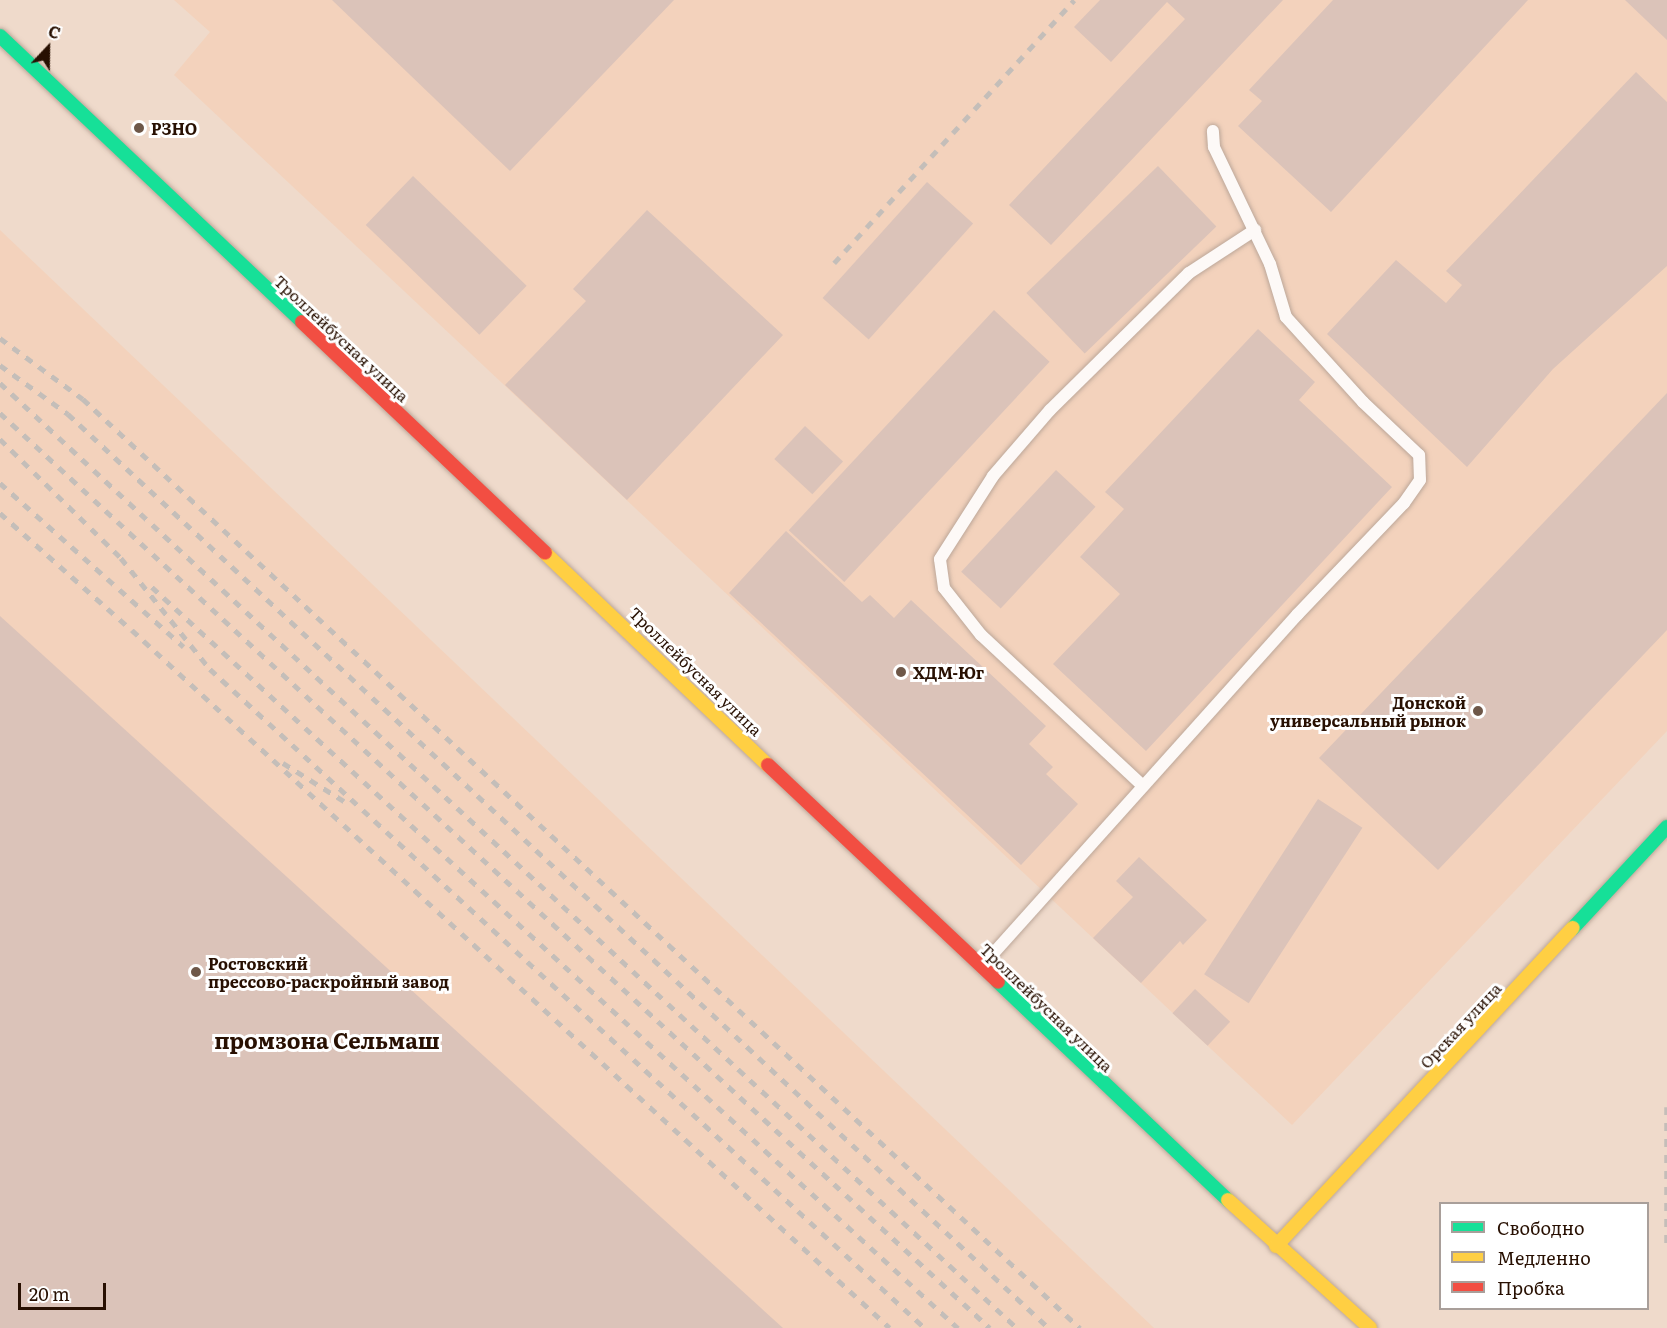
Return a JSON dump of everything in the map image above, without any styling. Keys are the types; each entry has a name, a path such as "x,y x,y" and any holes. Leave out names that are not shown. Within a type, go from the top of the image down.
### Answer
{"main road":[{"name":"Троллейбусная улица","path":"0,36 1276,1246 1370,1328"},
{"name":"Орская улица","path":"1276,1246 1667,827"}],"lane":[{"path":"981,967 1143,786 1404,503 1420,480 1419,455 1363,402 1286,317 1255,230 1214,147 1213,131"},
{"path":"1143,786 981,635 944,588 940,559 993,476 1050,410 1189,273 1255,230"}],"shaded area":[{"path":"174,0 1667,0 1667,731 1292,1125 174,75 210,32"},
{"path":"0,230 1154,1328 0,1328"}],"building":[{"path":"332,0 674,0 510,171"},
{"path":"1100,0 1283,0 1051,245 1009,205 1185,19 1167,2 1111,62 1074,27"},
{"path":"1333,0 1528,0 1331,212 1238,126 1262,101 1249,90"},
{"path":"1625,0 1667,0 1667,40"},
{"path":"1636,72 1667,102 1667,266 1553,369 1467,467 1327,334 1396,260 1446,303 1462,285 1446,271"},
{"path":"1158,166 1216,226 1085,354 1026,293"},
{"path":"413,176 527,286 479,335 366,225"},
{"path":"927,182 973,223 869,339 823,298"},
{"path":"647,210 783,335 627,500 505,385 586,301 573,289"},
{"path":"994,310 1050,362 844,582 789,530"},
{"path":"1258,329 1315,382 1299,400 1392,487 1146,751 1053,664 1120,594 1080,557 1124,509 1105,492"},
{"path":"1667,393 1667,630 1438,870 1319,758"},
{"path":"805,426 843,461 812,494 774,459"},
{"path":"1056,470 1095,507 1001,608 961,572"},
{"name":"ХДМ-Юг","path":"786,531 862,602 870,595 894,618 911,600 1046,726 1029,744 1053,767 1046,774 1078,804 1021,865 729,593"},
{"name":"Ростовский прессово-раскройный завод","path":"0,616 783,1328 0,1328"},
{"path":"1318,799 1362,828 1249,1003 1204,974"},
{"path":"1139,857 1207,920 1183,945 1180,941 1141,983 1093,938 1133,897 1116,881"},
{"path":"1195,989 1230,1022 1208,1046 1172,1013"}],"railway":[{"path":"834,263 1074,0"},
{"path":"0,338 83,399 1080,1328"},
{"path":"0,365 68,414 1049,1328"},
{"path":"0,383 1017,1328"},
{"path":"0,413 990,1328"},
{"path":"0,439 121,558 210,669 925,1328"},
{"path":"0,483 184,647"},
{"path":"0,513 132,630 890,1328"},
{"path":"152,587 958,1328"},
{"path":"283,763 344,801"},
{"path":"1667,1107 1667,1247"}],"traffic: fast":[{"path":"0,36 302,322"},
{"path":"1573,928 1667,827"},
{"path":"998,982 1228,1200"}],"traffic: slow":[{"path":"545,553 768,765"},
{"path":"1276,1246 1573,928"},
{"path":"1228,1200 1370,1328"}],"traffic: jam":[{"path":"302,322 545,553"},
{"path":"768,765 998,982"}],"place":[{"name":"РЗНО","path":"139,128"},
{"name":"ХДМ-Юг","path":"901,672"},
{"name":"Донской универсальный рынок","path":"1478,711"},
{"name":"Ростовский прессово-раскройный завод","path":"196,972"}],"district":[{"name":"промзона Сельмаш","path":"327,1040"}]}
